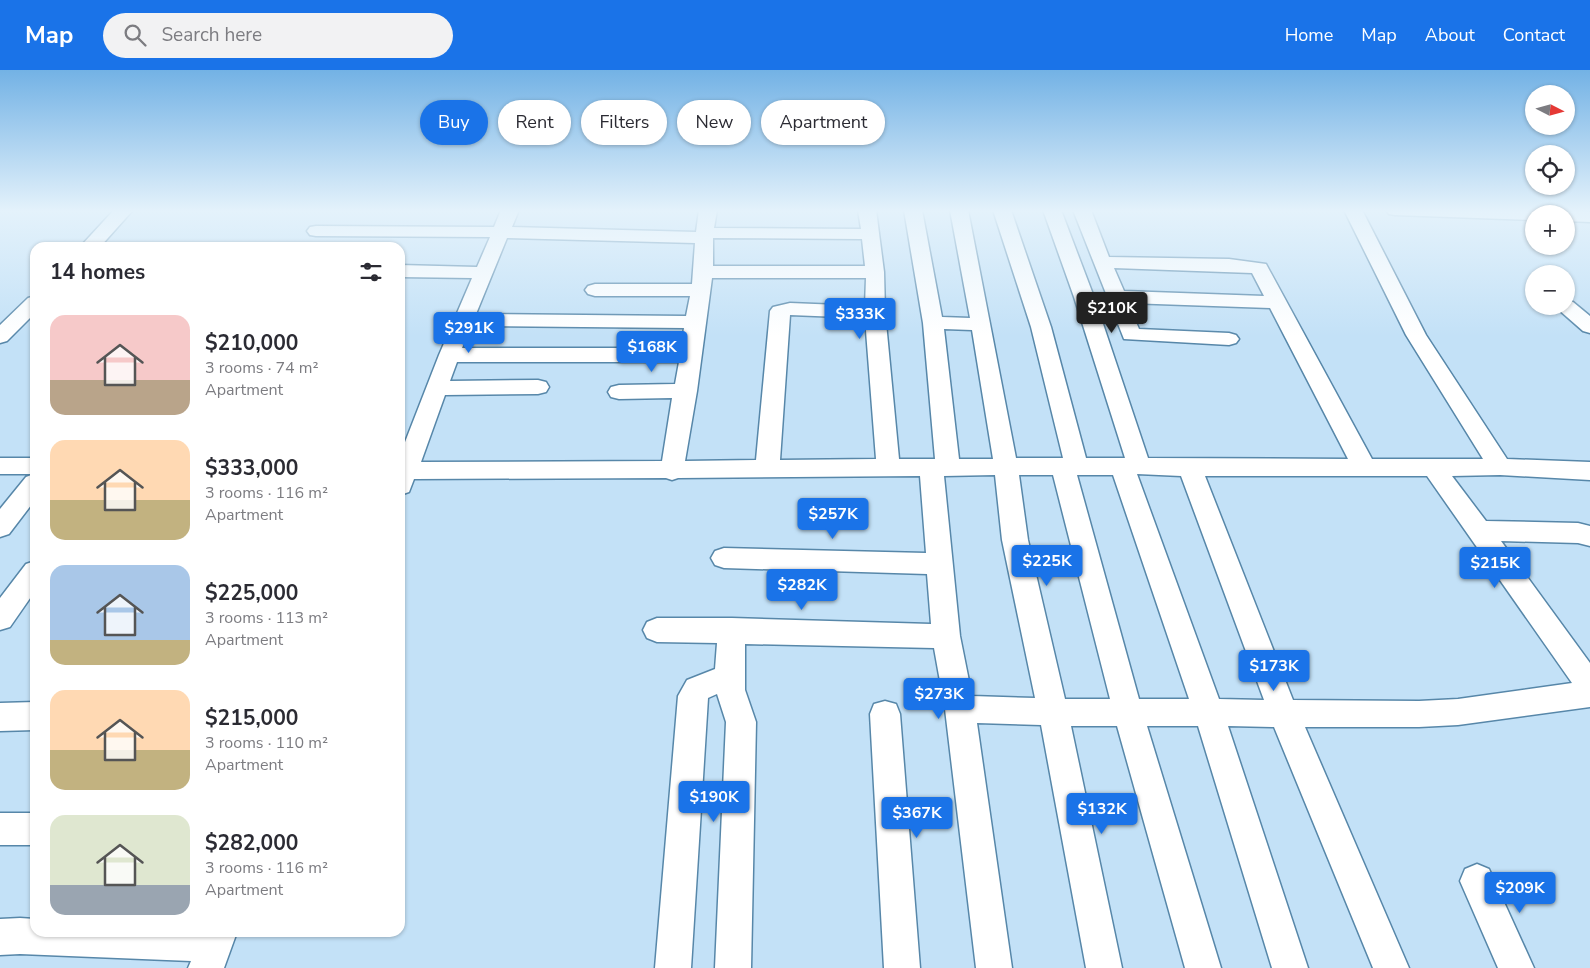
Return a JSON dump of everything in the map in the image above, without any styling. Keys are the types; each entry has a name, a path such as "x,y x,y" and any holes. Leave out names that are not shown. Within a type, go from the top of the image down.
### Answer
{"street":[{"path":"405,468 491,252"},
{"path":"672,471 696,322 703,252"},
{"path":"872,252 875,272 875,312 888,468"},
{"path":"920,252 933,323 941,564 946,636 960,709 994,968"},
{"path":"967,252 993,387 1015,540 1053,712 1104,968"},
{"path":"1016,252 1041,326 1070,467 1128,712 1203,968"},
{"path":"1067,252 1084,298 1131,466 1290,968"},
{"path":"1098,252 1131,334 1229,339"},
{"path":"1374,252 1416,335 1500,467"},
{"path":"1102,262 1254,267 1262,271 1365,468"},
{"path":"405,271 482,273"},
{"path":"595,290 701,281 875,272"},
{"path":"1117,297 1277,302"},
{"path":"0,311 30,307"},
{"path":"0,337 30,307"},
{"path":"767,469 780,311 790,309 875,312"},
{"path":"1575,314 1590,327"},
{"path":"463,320 696,322"},
{"path":"933,323 980,324"},
{"path":"449,355 691,355"},
{"path":"437,388 538,387"},
{"path":"619,392 686,391"},
{"path":"0,466 30,466"},
{"path":"405,476 767,469 1131,466 1190,468 1500,467 1590,471"},
{"path":"1190,468 1284,714 1391,968"},
{"path":"1434,468 1590,686"},
{"path":"0,527 30,489"},
{"path":"1478,531 1578,533 1590,536"},
{"path":"724,558 941,564"},
{"path":"0,619 30,578"},
{"path":"657,630 732,630 946,636"},
{"path":"732,630 730,690 741,722 733,968"},
{"path":"673,968 693,696 697,689 729,677"},
{"path":"960,709 1053,712 1379,715 1458,712 1590,694"},
{"path":"885,714 902,968"},
{"path":"0,717 30,716"},
{"path":"0,830 30,829"},
{"path":"1477,881 1516,968"},
{"path":"0,938 30,937"},
{"path":"36,937 214,948"}]}
